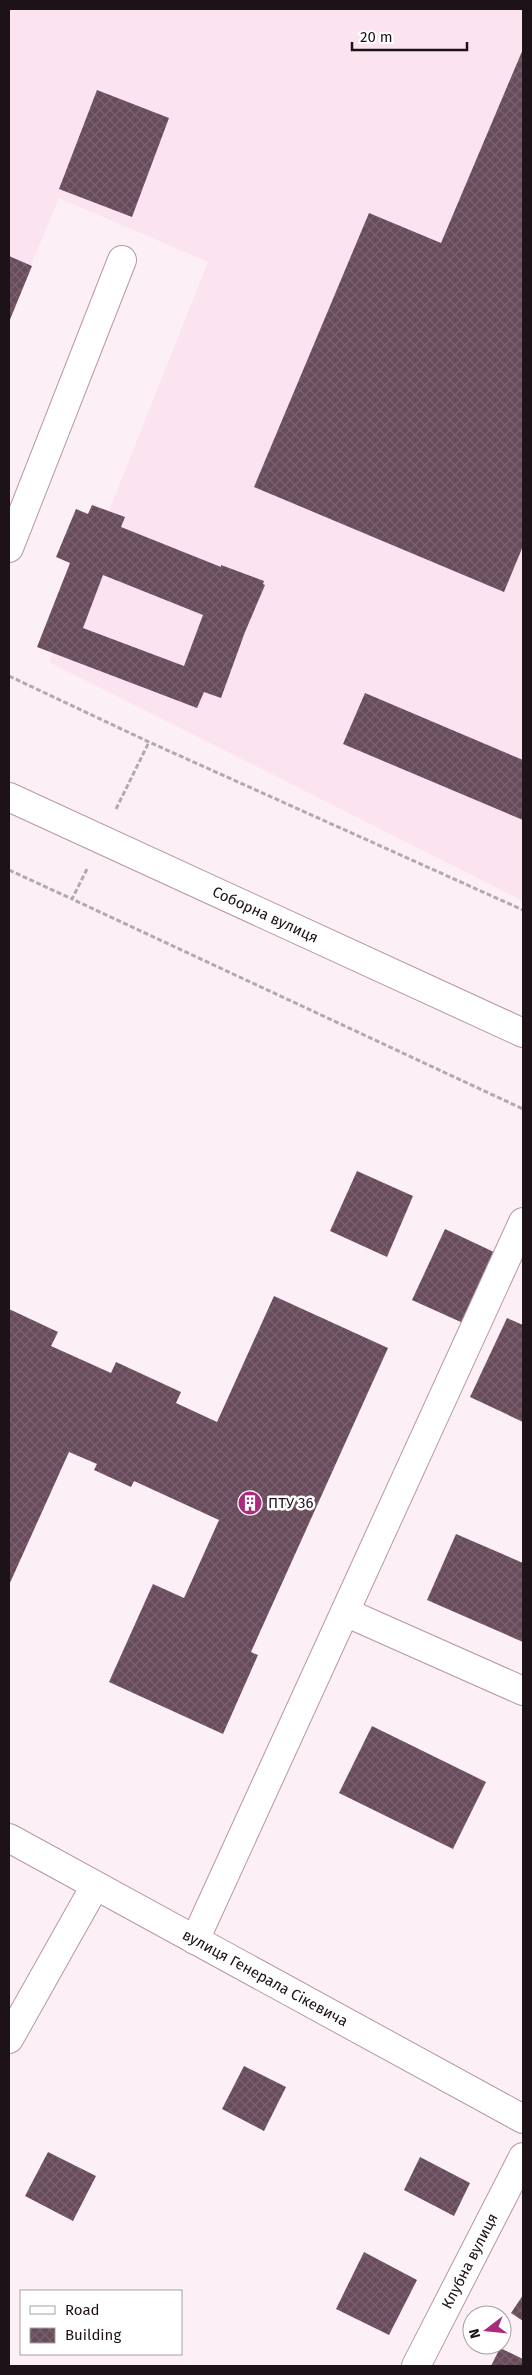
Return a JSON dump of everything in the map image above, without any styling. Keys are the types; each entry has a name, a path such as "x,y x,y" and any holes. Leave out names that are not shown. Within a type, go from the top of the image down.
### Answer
{"street":[{"path":"9,548 122,260"},
{"name":"Соборна вулиця","path":"9,797 523,1033"},
{"path":"195,1940 523,1222"},
{"path":"345,1612 523,1691"},
{"name":"вулиця Генерала Сікевича","path":"9,1838 523,2119"},
{"path":"9,2039 95,1886"},
{"name":"Клубна вулиця","path":"416,2366 523,2157"}],"path":[{"path":"9,676 149,742 523,910"},
{"path":"72,899 149,742"},
{"path":"9,870 523,1109"}],"shaded area":[{"path":"9,9 523,9 523,901 49,662 208,262 59,198 9,318"}],"building":[{"path":"523,49 523,546 504,592 254,487 369,213 441,243"},
{"path":"97,90 169,118 132,217 59,189"},
{"path":"9,256 32,266 9,322"},
{"path":"92,505 125,517 121,527 221,567 221,565 264,581 263,584 265,585 245,632 221,698 204,692 197,708 37,647 70,563 56,557 76,509 88,514","holes":["103,575 203,615 184,666 83,628"]},
{"path":"365,693 523,760 523,820 343,744"},
{"path":"357,1171 413,1196 387,1257 330,1231"},
{"path":"445,1229 496,1253 463,1323 412,1300"},
{"name":"ПТУ 36","path":"274,1296 388,1348 251,1652 258,1655 223,1734 109,1682 153,1584 184,1598 219,1520 134,1481 131,1487 94,1470 97,1464 69,1452 9,1585 9,1309 58,1332 51,1346 111,1373 116,1362 181,1392 176,1403 217,1422"},
{"path":"507,1318 523,1325 523,1422 470,1397"},
{"path":"456,1534 523,1563 523,1642 427,1600"},
{"path":"372,1726 486,1782 453,1849 339,1793"},
{"path":"244,2066 286,2087 264,2131 222,2109"},
{"path":"48,2152 96,2176 73,2221 25,2196"},
{"path":"420,2157 470,2183 454,2216 404,2190"},
{"path":"364,2252 417,2280 389,2335 336,2309"},
{"path":"523,2295 523,2321 512,2314"},
{"path":"512,2354 523,2359 523,2366 491,2366 496,2355"}],"place":[{"name":"ПТУ 36","path":"250,1503"}]}
